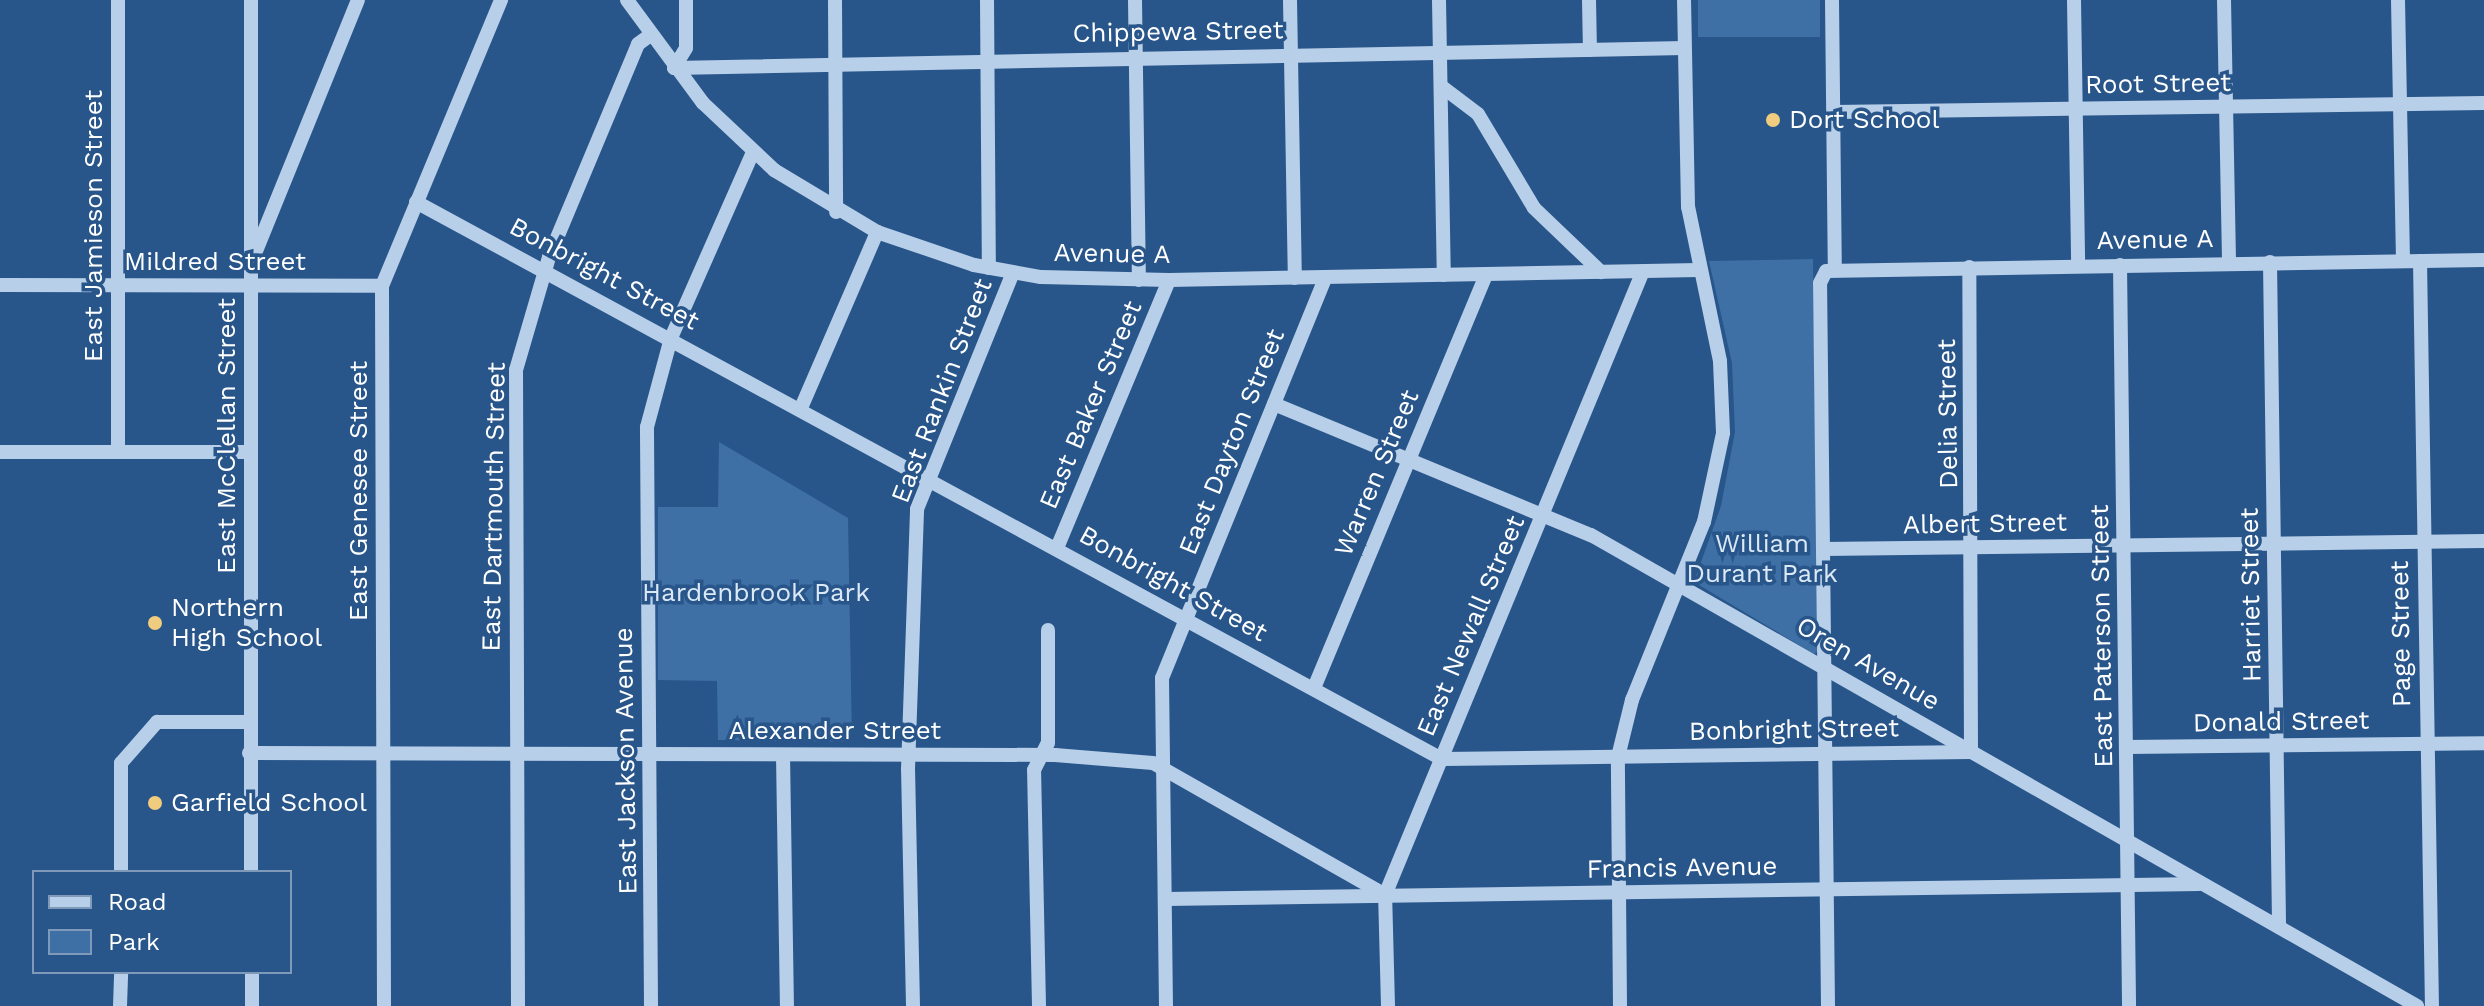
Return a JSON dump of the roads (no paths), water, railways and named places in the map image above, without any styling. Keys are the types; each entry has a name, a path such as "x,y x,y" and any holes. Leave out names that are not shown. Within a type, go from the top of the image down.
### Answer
{"street":[{"name":"East Jamieson Street","path":"118,0 118,452"},
{"name":"East McClellan Street","path":"251,0 251,870"},
{"path":"251,264 358,0"},
{"name":"East Genesee Street","path":"384,1006 382,286 501,0"},
{"name":"Avenue A","path":"627,0 674,68 753,152 836,212 877,232 989,268 1013,273 1139,280 1699,270"},
{"path":"674,68 686,48 686,0"},
{"path":"835,0 836,212"},
{"name":"East Rankin Street","path":"987,0 989,268"},
{"name":"East Baker Street","path":"1135,0 1139,280"},
{"path":"1290,0 1295,278"},
{"path":"1439,0 1444,275"},
{"path":"1589,0 1590,50"},
{"path":"1620,1006 1618,757 1711,499 1723,433 1720,361 1688,207 1684,0"},
{"path":"1828,1006 1820,283 1830,270 1834,112 1832,0"},
{"path":"2074,0 2078,265"},
{"path":"2224,0 2229,263"},
{"path":"2398,0 2403,261"},
{"name":"East Dartmouth Street","path":"518,1006 516,370 546,271 638,44 649,36"},
{"name":"Chippewa Street","path":"674,68 836,61 1684,48"},
{"path":"1441,86 1478,114 1534,208 1601,272"},
{"name":"Root Street","path":"1834,112 2484,103"},
{"name":"East Jackson Avenue","path":"651,1006 647,427 671,338 753,152"},
{"name":"Bonbright Street","path":"416,202 801,408 1442,759 1971,752"},
{"path":"801,408 877,232"},
{"name":"Avenue A","path":"1830,270 2484,260"},
{"name":"Page Street","path":"2420,261 2432,1006"},
{"name":"Harriet Street","path":"2270,262 2279,927"},
{"name":"East Paterson Street","path":"2120,265 2129,1006"},
{"name":"Delia Street","path":"1969,267 1975,548 1971,752"},
{"name":"East Newall Street","path":"1388,1006 1385,895 1643,271"},
{"name":"East Rankin Street","path":"913,1006 908,769 914,756 917,509 1013,273"},
{"name":"Warren Street","path":"1314,688 1486,275"},
{"name":"East Dayton Street","path":"1166,1006 1162,678 1326,277"},
{"name":"East Baker Street","path":"1057,548 1169,280"},
{"name":"Mildred Street","path":"0,285 382,286"},
{"name":"Oren Avenue","path":"1274,404 1543,516 1678,585 1826,666 2199,884 2417,1006"},
{"path":"0,452 251,452"},
{"name":"Albert Street","path":"1823,549 2484,541"},
{"path":"1039,1006 1034,770 1048,743 1048,630"},
{"path":"121,870 121,763 157,722 249,722"},
{"name":"Donald Street","path":"2127,747 2484,743"},
{"name":"Alexander Street","path":"249,753 1041,756 1163,768 1385,895"},
{"path":"783,755 787,1006"},
{"name":"Francis Avenue","path":"1165,899 2199,884"},
{"path":"120,1006 121,974"},
{"path":"252,974 252,1006"}],"place":[{"name":"Dort School","path":"1773,120"},
{"name":"Northern High School","path":"155,623"},
{"name":"Garfield School","path":"155,803"}],"park label":[{"name":"William Durant Park","path":"1762,559"},
{"name":"Hardenbrook Park","path":"756,593"}]}
